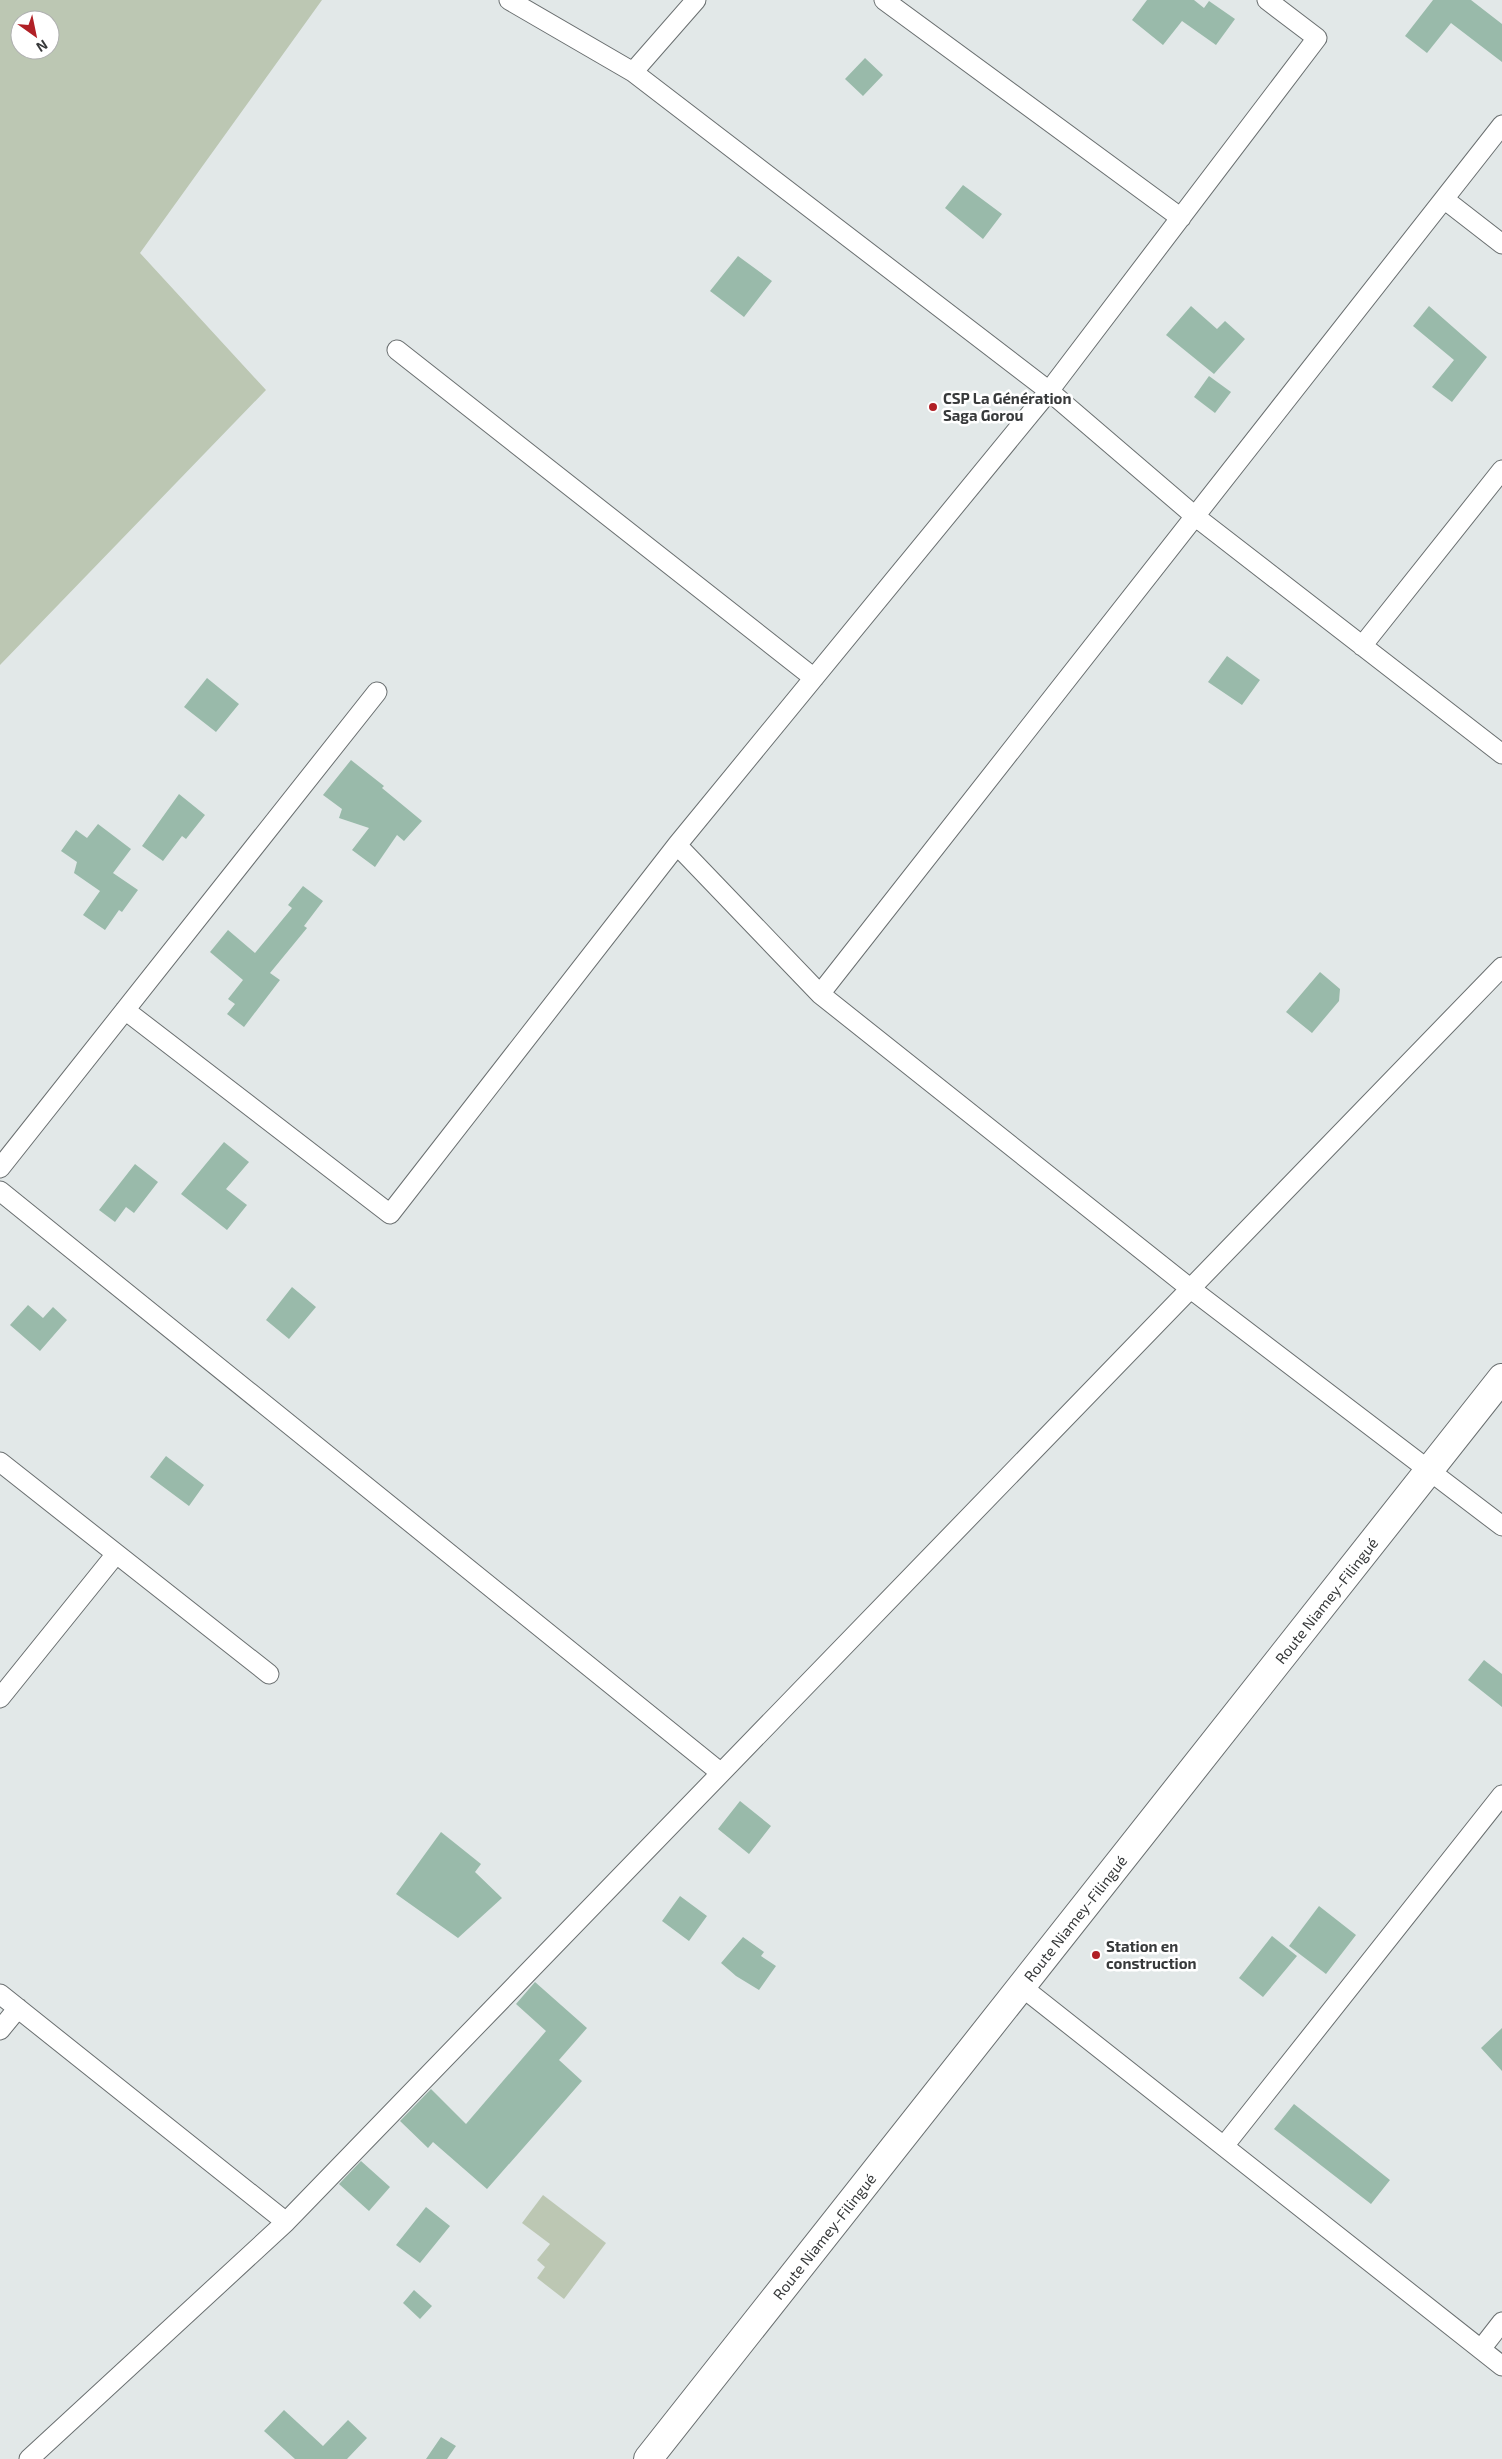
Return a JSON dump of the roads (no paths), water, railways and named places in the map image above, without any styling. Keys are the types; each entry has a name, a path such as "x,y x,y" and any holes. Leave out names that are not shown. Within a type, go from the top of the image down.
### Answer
{"main road":[{"name":"Route Niamey-Filingué","path":"648,2459 1502,1378"}],"street":[{"path":"509,0 633,72 1049,391 1196,517 1502,754"},
{"path":"633,72 696,0"},
{"path":"884,0 1181,218"},
{"path":"125,1010 390,1214 676,845 1049,391 1317,38 1267,0"},
{"path":"820,994 1502,125"},
{"path":"1444,199 1502,244"},
{"path":"397,350 814,678"},
{"path":"1362,646 1502,470"},
{"path":"0,1168 377,692"},
{"path":"676,845 820,994 1191,1288 1430,1469 1502,1526"},
{"path":"29,2459 286,2222 1502,968"},
{"path":"0,1191 721,1773"},
{"path":"0,1462 268,1674"},
{"path":"0,1698 116,1554"},
{"path":"1224,2146 1499,1806"},
{"path":"1022,1987 1502,2366"},
{"path":"0,1994 286,2222"},
{"path":"0,2030 18,2008"},
{"path":"1481,2349 1502,2322"}],"place":[{"name":"CSP La Génération Saga Gorou","path":"933,407"},
{"name":"Station en construction","path":"1096,1955"}]}
